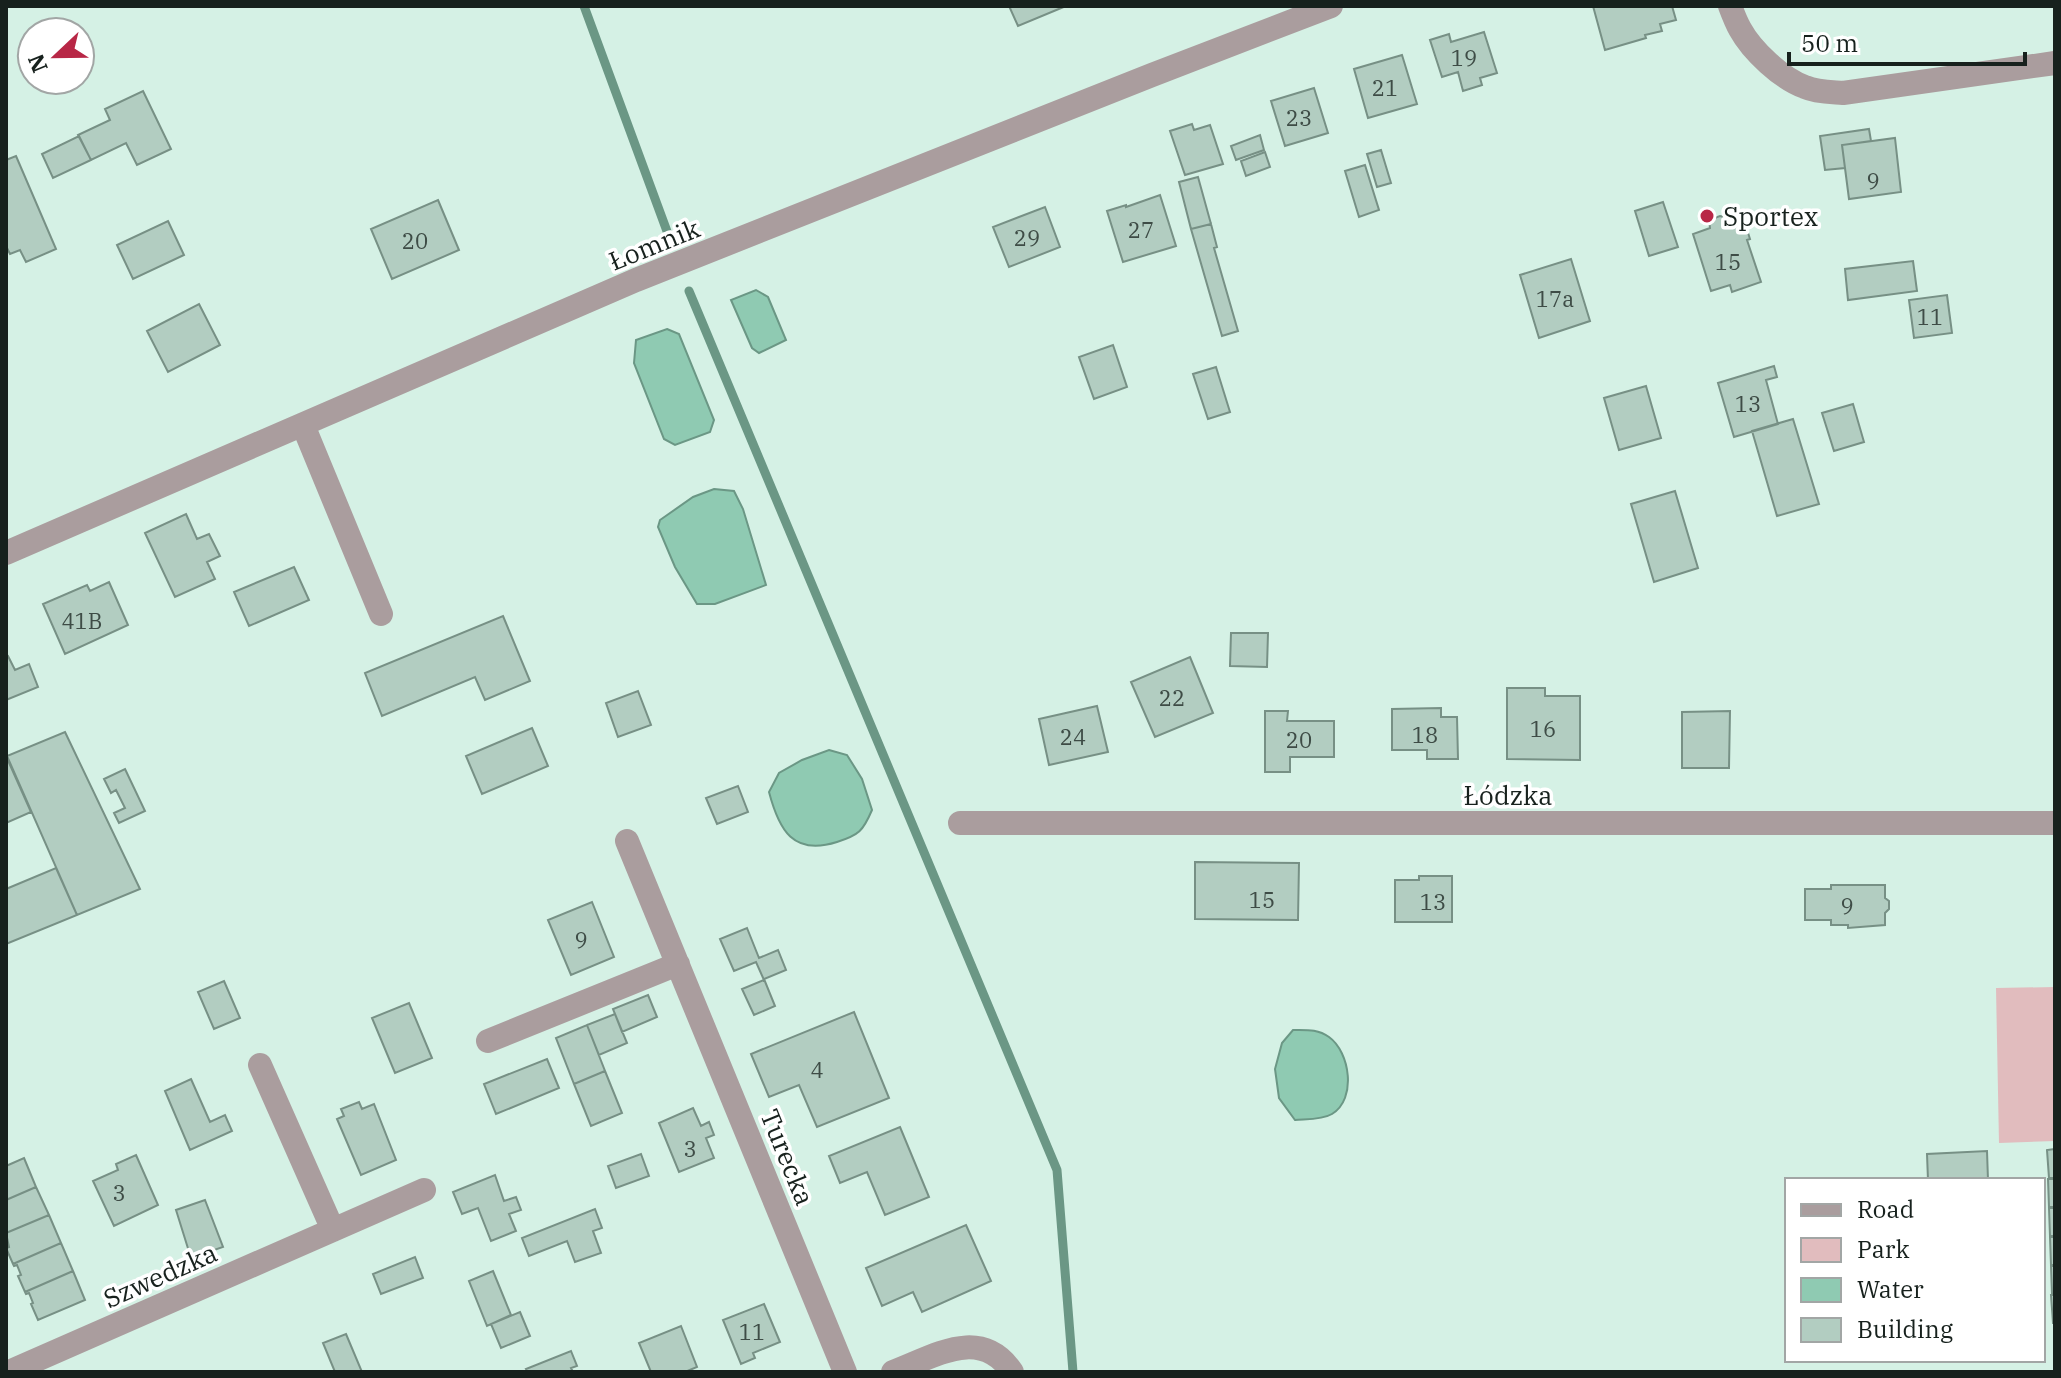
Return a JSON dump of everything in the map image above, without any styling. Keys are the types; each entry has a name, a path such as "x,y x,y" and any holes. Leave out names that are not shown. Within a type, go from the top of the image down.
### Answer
{"street":[{"name":"Łomnik","path":"6,553 636,280 1331,6"},
{"path":"1730,6 1740,30 1758,52 1775,69 1805,87 1843,93 2055,63"},
{"path":"303,425 381,614"},
{"name":"Łódzka","path":"960,823 2055,823"},
{"name":"Turecka","path":"627,841 845,1372"},
{"path":"488,1041 678,964"},
{"path":"260,1065 333,1230"},
{"name":"Szwedzka","path":"9,1372 424,1190"},
{"path":"897,1371 954,1348 976,1347 995,1353 1012,1372"}],"green space":[{"path":"2055,987 2055,1141 1999,1143 1996,988"}],"water":[{"path":"756,290 768,297 786,340 759,353 752,348 731,300"},
{"path":"667,329 679,334 714,420 710,432 675,445 664,439 634,363 636,340"},
{"path":"714,489 734,491 743,509 766,585 715,604 697,604 675,567 658,527 660,520 693,497"},
{"path":"829,750 847,755 862,779 872,810 863,828 855,834 837,842 809,845 799,842 783,828 769,792 779,773"},
{"path":"1293,1030 1325,1034 1342,1053 1348,1087 1340,1107 1328,1116 1295,1120 1279,1098 1275,1069 1282,1043"}],"building":[{"path":"1009,6 1066,6 1018,26"},
{"path":"1593,6 1672,6 1676,20 1660,24 1662,31 1645,35 1646,38 1605,50"},
{"path":"1484,32 1497,73 1480,78 1482,85 1463,91 1458,72 1442,77 1430,40 1449,34 1451,42"},
{"path":"1402,55 1417,104 1368,118 1354,69"},
{"path":"1314,88 1328,133 1285,146 1271,101"},
{"path":"143,91 171,149 137,165 126,143 91,160 78,135 110,120 105,109"},
{"path":"1192,124 1194,130 1210,125 1223,164 1185,175 1170,131"},
{"path":"1869,129 1871,141 1842,145 1845,168 1825,170 1820,136"},
{"path":"1260,135 1264,150 1236,160 1231,146"},
{"path":"79,136 91,160 53,178 42,154"},
{"path":"1895,138 1901,192 1849,199 1842,145"},
{"path":"1381,150 1391,183 1377,187 1367,154"},
{"path":"1265,152 1270,167 1246,176 1241,161"},
{"path":"16,156 56,249 26,262 20,250 10,254 6,246 6,160"},
{"path":"1365,165 1379,210 1359,217 1345,171"},
{"path":"1198,177 1211,224 1191,229 1179,182"},
{"path":"1160,195 1176,246 1123,262 1107,211"},
{"path":"438,200 459,250 392,279 371,229"},
{"path":"1663,202 1678,247 1649,256 1635,211"},
{"path":"1045,207 1060,247 1009,267 993,227"},
{"path":"1720,216 1726,223 1743,217 1761,282 1732,292 1730,285 1711,291 1693,234 1710,228 1709,220"},
{"path":"168,221 184,255 133,279 117,245"},
{"path":"1211,224 1217,247 1214,248 1238,331 1222,336 1191,229"},
{"path":"1571,259 1590,321 1539,338 1520,275"},
{"path":"1913,261 1917,291 1848,300 1845,269"},
{"path":"1947,295 1952,333 1914,338 1909,300"},
{"path":"199,304 220,345 168,372 147,331"},
{"path":"1113,345 1127,387 1094,399 1079,357"},
{"path":"1774,366 1777,377 1766,380 1778,424 1734,437 1718,383"},
{"path":"1216,367 1230,412 1208,419 1193,374"},
{"path":"1646,386 1661,438 1619,450 1604,398"},
{"path":"1853,404 1864,442 1834,451 1822,413"},
{"path":"1793,419 1819,504 1777,516 1752,431"},
{"path":"1675,491 1698,568 1654,582 1631,504"},
{"path":"186,514 197,539 209,534 220,556 207,562 215,579 175,597 145,533"},
{"path":"294,567 309,600 249,626 234,592"},
{"path":"109,582 128,625 65,654 43,604 87,585 90,591"},
{"path":"503,616 530,681 485,700 475,677 382,716 365,673"},
{"path":"1231,633 1268,633 1267,667 1230,666"},
{"path":"6,657 15,670 29,664 38,687 6,700"},
{"path":"1190,657 1213,713 1155,737 1131,682"},
{"path":"1507,688 1545,688 1545,696 1580,696 1580,760 1507,759"},
{"path":"638,691 651,725 618,737 606,703"},
{"path":"1097,706 1108,752 1049,765 1039,719"},
{"path":"1441,708 1441,717 1457,717 1458,759 1427,759 1427,750 1392,750 1392,709"},
{"path":"1265,711 1288,711 1287,721 1334,721 1334,757 1290,757 1290,772 1265,772"},
{"path":"1730,711 1729,768 1682,768 1682,712"},
{"path":"532,728 548,766 482,794 466,756"},
{"path":"65,732 140,889 77,915 7,756"},
{"path":"6,756 31,812 6,823"},
{"path":"125,769 145,811 119,823 114,813 125,808 116,790 111,793 104,779"},
{"path":"738,786 748,812 717,824 706,798"},
{"path":"1195,862 1299,863 1298,920 1195,919"},
{"path":"56,868 77,915 6,944 6,889"},
{"path":"1419,876 1452,876 1452,922 1395,922 1395,880 1419,880"},
{"path":"1831,885 1885,885 1889,909 1885,913 1885,925 1848,928 1848,925 1831,925 1831,920 1805,920 1805,889 1831,889"},
{"path":"592,902 614,957 571,975 548,920"},
{"path":"747,928 759,958 778,950 786,970 764,979 775,1006 754,1015 742,989 764,980 756,962 734,971 720,939"},
{"path":"224,981 240,1018 214,1029 198,992"},
{"path":"648,995 657,1017 622,1032 613,1009"},
{"path":"409,1003 432,1058 395,1073 372,1018"},
{"path":"854,1012 889,1098 817,1127 799,1085 769,1097 751,1054"},
{"path":"615,1014 627,1043 599,1055 587,1025"},
{"path":"587,1025 605,1071 574,1084 556,1038"},
{"path":"547,1059 559,1088 496,1114 484,1084"},
{"path":"605,1071 622,1113 591,1126 574,1084"},
{"path":"191,1079 210,1122 225,1115 232,1131 190,1150 165,1091"},
{"path":"359,1102 362,1109 374,1104 396,1160 361,1175 337,1119 344,1116 341,1109"},
{"path":"693,1108 701,1126 709,1122 714,1135 706,1138 714,1158 679,1172 659,1123"},
{"path":"900,1127 929,1197 885,1215 867,1172 840,1183 829,1156"},
{"path":"2055,1149 2055,1178 2049,1178 2047,1150"},
{"path":"1987,1151 1988,1178 1928,1178 1927,1154"},
{"path":"641,1154 649,1176 616,1188 608,1166"},
{"path":"136,1155 158,1205 114,1226 93,1181 118,1170 116,1164"},
{"path":"24,1158 36,1187 6,1200 6,1166"},
{"path":"495,1175 504,1201 516,1197 521,1210 509,1214 516,1231 491,1241 478,1208 462,1214 453,1192"},
{"path":"2048,1179 2055,1179 2055,1207 2049,1207"},
{"path":"36,1187 49,1215 6,1233 6,1200"},
{"path":"205,1200 223,1247 191,1258 176,1210"},
{"path":"2049,1208 2055,1208 2055,1236 2050,1236"},
{"path":"595,1209 602,1228 593,1231 601,1253 575,1262 567,1241 529,1256 522,1238"},
{"path":"49,1215 61,1243 13,1264 6,1248 9,1247 6,1233"},
{"path":"966,1225 991,1281 922,1312 913,1292 882,1306 866,1268"},
{"path":"2050,1237 2055,1237 2055,1265 2051,1265"},
{"path":"61,1243 73,1271 25,1292 17,1265 13,1264"},
{"path":"415,1257 423,1278 381,1294 373,1274"},
{"path":"2051,1266 2055,1266 2055,1294 2052,1294"},
{"path":"73,1271 85,1300 38,1320 29,1293 25,1292"},
{"path":"493,1271 511,1315 487,1326 469,1281"},
{"path":"2051,1295 2055,1295 2055,1323 2053,1323"},
{"path":"764,1304 780,1342 753,1353 755,1358 741,1364 723,1320"},
{"path":"520,1312 530,1336 501,1348 491,1324"},
{"path":"681,1326 697,1367 685,1372 651,1372 639,1343"},
{"path":"346,1334 362,1372 335,1372 323,1343"},
{"path":"571,1351 577,1366 571,1368 573,1372 528,1372 526,1369"}],"waterway":[{"path":"584,6 668,234"},
{"path":"689,291 1057,1170 1073,1372"}],"place":[{"name":"Sportex","path":"1707,216"}]}
